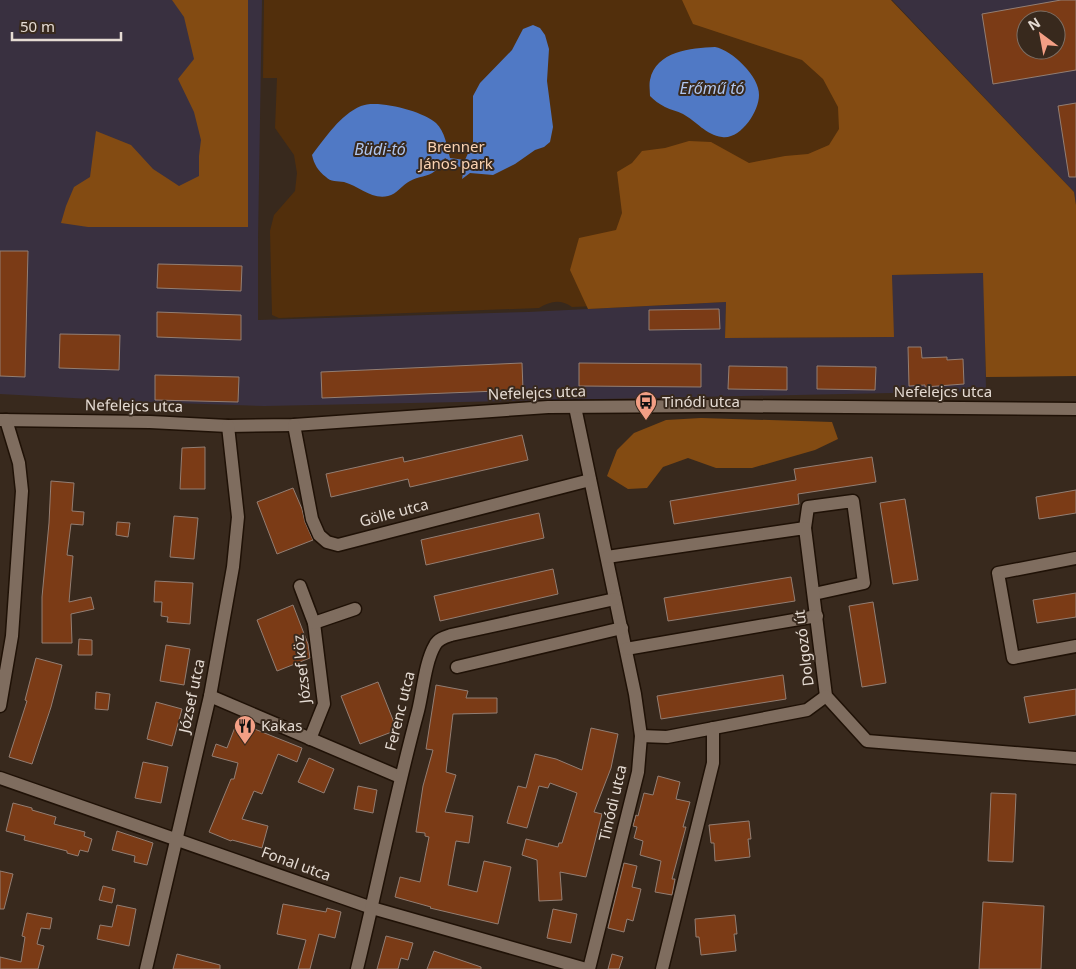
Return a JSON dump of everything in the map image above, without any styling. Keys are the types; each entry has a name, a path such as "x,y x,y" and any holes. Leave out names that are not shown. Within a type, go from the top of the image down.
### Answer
{"street":[{"name":"Nefelejcs utca","path":"3,420 150,422 228,426 294,425 548,407 718,406 1076,409"},
{"name":"Tinódi utca","path":"575,407 622,628 641,736 638,772 588,969"},
{"path":"0,706 12,636 22,491 19,463 3,420"},
{"name":"Gölle utca","path":"294,425 312,519 318,535 327,542 338,545 590,480"},
{"name":"József utca","path":"146,969 210,696 233,568 238,518 228,426"},
{"path":"606,557 805,528 808,506 853,501 864,583 814,594"},
{"name":"Dolgozó út","path":"805,528 826,696 867,741 1076,758"},
{"path":"1076,558 998,573 1013,658 1076,646"},
{"name":"József köz","path":"300,586 314,623 324,704 310,739"},
{"name":"Ferenc utca","path":"357,969 400,777 431,653 438,641 451,635 615,599"},
{"name":"József köz","path":"314,623 356,608"},
{"path":"626,649 817,616"},
{"path":"457,667 622,628"},
{"path":"210,696 400,777"},
{"path":"641,736 667,737 807,710 826,696"},
{"path":"662,969 713,763 713,728"},
{"name":"Fonal utca","path":"0,778 372,908 588,969"}],"shaded area":[{"path":"0,0 262,0 258,320 528,312 726,302 725,338 893,337 892,275 984,273 986,391 264,406 0,394"},
{"path":"172,0 248,0 248,227 88,227 61,223 74,187 90,177 96,131 131,145 153,169 179,186 199,176 201,140 194,112 178,79 194,59 184,17"},
{"path":"682,0 891,0 1074,192 1076,205 1076,376 986,377 983,273 892,275 894,337 725,338 726,302 588,309 570,270 579,238 616,230 622,213 617,172 632,163 642,151 665,148 689,141 711,142 749,163 808,154 829,145 839,129 838,107 823,79 802,60 693,24"},
{"path":"892,0 1076,0 1076,205 1074,192"},
{"path":"701,418 832,422 838,439 815,450 752,468 716,468 688,458 663,467 647,488 628,489 607,476 617,450 634,433 666,420"}],"green space":[{"name":"Brenner János park","path":"264,0 880,0 890,272 729,301 572,307 556,302 539,308 279,318 272,315 270,231 274,215 295,191 297,173 294,155 275,128 277,78 263,78"}],"water":[{"name":"Büdi-tó","path":"533,25 540,28 545,35 549,49 547,81 553,127 550,142 544,147 535,150 515,164 493,175 470,173 462,179 464,167 448,166 448,160 445,158 432,173 413,179 394,193 382,197 344,182 330,180 317,167 312,155 328,134 346,115 368,104 400,107 430,119 442,131 450,158 465,160 473,142 473,96 480,83 512,50 523,29"},
{"name":"Erőmű tó","path":"715,47 729,53 744,65 755,80 758,88 758,102 752,117 742,130 729,137 711,134 688,117 663,106 650,96 650,80 659,63 667,57 685,50"}],"building":[{"path":"1061,0 1076,0 1076,70 993,84 982,14"},
{"path":"1076,103 1076,177 1069,177 1058,106"},
{"path":"0,251 28,251 25,377 0,376"},
{"path":"158,264 242,266 241,291 157,288"},
{"path":"719,309 720,329 649,330 649,310"},
{"path":"157,312 241,315 241,340 157,337"},
{"path":"60,334 120,335 119,370 59,368"},
{"path":"908,347 921,347 922,358 947,357 947,360 963,359 964,384 925,387 925,385 909,386"},
{"path":"522,363 523,390 322,398 321,372"},
{"path":"579,363 701,364 701,387 579,386"},
{"path":"729,366 787,367 787,390 728,389"},
{"path":"817,366 876,367 875,390 817,389"},
{"path":"155,375 239,377 238,402 155,400"},
{"path":"522,435 528,460 410,487 408,479 331,497 326,474 403,457 404,462"},
{"path":"205,447 205,489 180,489 182,448"},
{"path":"872,457 876,482 798,494 799,504 674,524 670,501 796,480 794,469"},
{"path":"51,481 74,483 72,511 84,512 83,525 71,524 67,555 73,556 69,602 91,597 94,609 71,614 72,643 42,643 42,597"},
{"path":"293,488 313,540 277,554 257,502"},
{"path":"1076,490 1076,513 1039,519 1036,497"},
{"path":"905,499 918,580 893,584 880,503"},
{"path":"539,513 544,538 426,565 421,540"},
{"path":"174,516 198,518 194,559 170,557"},
{"path":"117,522 130,523 128,537 116,535"},
{"path":"553,569 558,594 440,621 434,596"},
{"path":"791,577 795,601 668,621 664,598"},
{"path":"155,581 193,583 190,624 167,622 168,617 161,616 162,602 154,602"},
{"path":"1076,593 1076,617 1037,623 1033,600"},
{"path":"873,602 886,683 862,687 849,606"},
{"path":"293,605 308,644 310,658 277,671 257,620"},
{"path":"79,639 92,640 92,655 78,655"},
{"path":"166,645 190,649 184,685 160,681"},
{"path":"36,658 62,665 51,707 32,764 9,757 27,701 25,700"},
{"path":"783,675 786,699 661,719 657,696"},
{"path":"378,682 397,730 360,744 341,696"},
{"path":"436,685 468,691 466,698 497,698 497,713 453,714 446,772 456,775 445,812 473,816 469,843 456,841 448,885 477,892 484,861 511,867 498,924 430,908 395,897 400,877 420,882 429,837 425,836 425,833 416,832 423,786 433,750 426,749"},
{"path":"1076,689 1076,715 1029,723 1024,697"},
{"path":"96,692 110,694 108,710 95,709"},
{"path":"156,702 182,709 172,746 147,739"},
{"path":"237,722 302,748 297,762 278,754 262,794 254,791 242,819 268,826 262,848 231,841 209,832 231,779 234,779 238,763 212,756 216,744 227,748"},
{"path":"591,728 618,734 611,768 594,812 602,814 586,877 560,872 562,900 539,901 537,860 522,855 526,839 558,847 559,843 562,843 577,793 550,783 548,788 539,786 527,828 507,823 518,786 526,788 535,754 556,759 582,770"},
{"path":"309,758 334,769 324,793 298,782"},
{"path":"143,762 168,767 161,803 135,798"},
{"path":"658,776 680,782 676,799 690,802 683,827 686,827 672,879 675,879 672,895 655,892 661,861 640,855 643,841 634,838 637,827 633,826 636,815 638,816 644,793 653,795"},
{"path":"358,786 377,790 373,813 354,809"},
{"path":"991,793 1016,794 1013,862 988,861"},
{"path":"13,803 56,817 54,824 85,832 84,836 92,839 88,852 80,850 78,856 67,853 67,851 24,840 25,836 6,831"},
{"path":"749,821 750,857 715,861 714,843 711,843 709,825"},
{"path":"117,831 153,843 147,865 134,862 135,856 112,850"},
{"path":"624,863 637,866 632,887 641,889 633,921 627,919 624,932 608,928"},
{"path":"0,871 13,874 4,909 0,909"},
{"path":"103,886 115,889 112,903 99,900"},
{"path":"983,902 1044,906 1041,969 979,969"},
{"path":"283,904 326,912 327,908 341,912 335,938 319,934 310,969 298,969 306,940 277,934"},
{"path":"117,905 136,909 129,946 97,939 100,925 112,927"},
{"path":"553,909 577,914 571,943 547,938"},
{"path":"27,913 52,918 50,929 41,928 37,944 44,946 38,969 0,969 0,957 21,962 25,937 22,936"},
{"path":"735,915 737,934 734,934 736,951 701,955 699,937 696,937 695,919"},
{"path":"386,936 413,943 408,960 401,958 398,969 377,969"},
{"path":"434,951 481,967 481,969 427,969"},
{"path":"177,954 220,965 220,969 173,969"},
{"path":"612,954 623,957 619,969 608,969"}],"place":[{"name":"Tinódi utca","path":"646,421"},
{"name":"Kakas","path":"245,745"}]}
